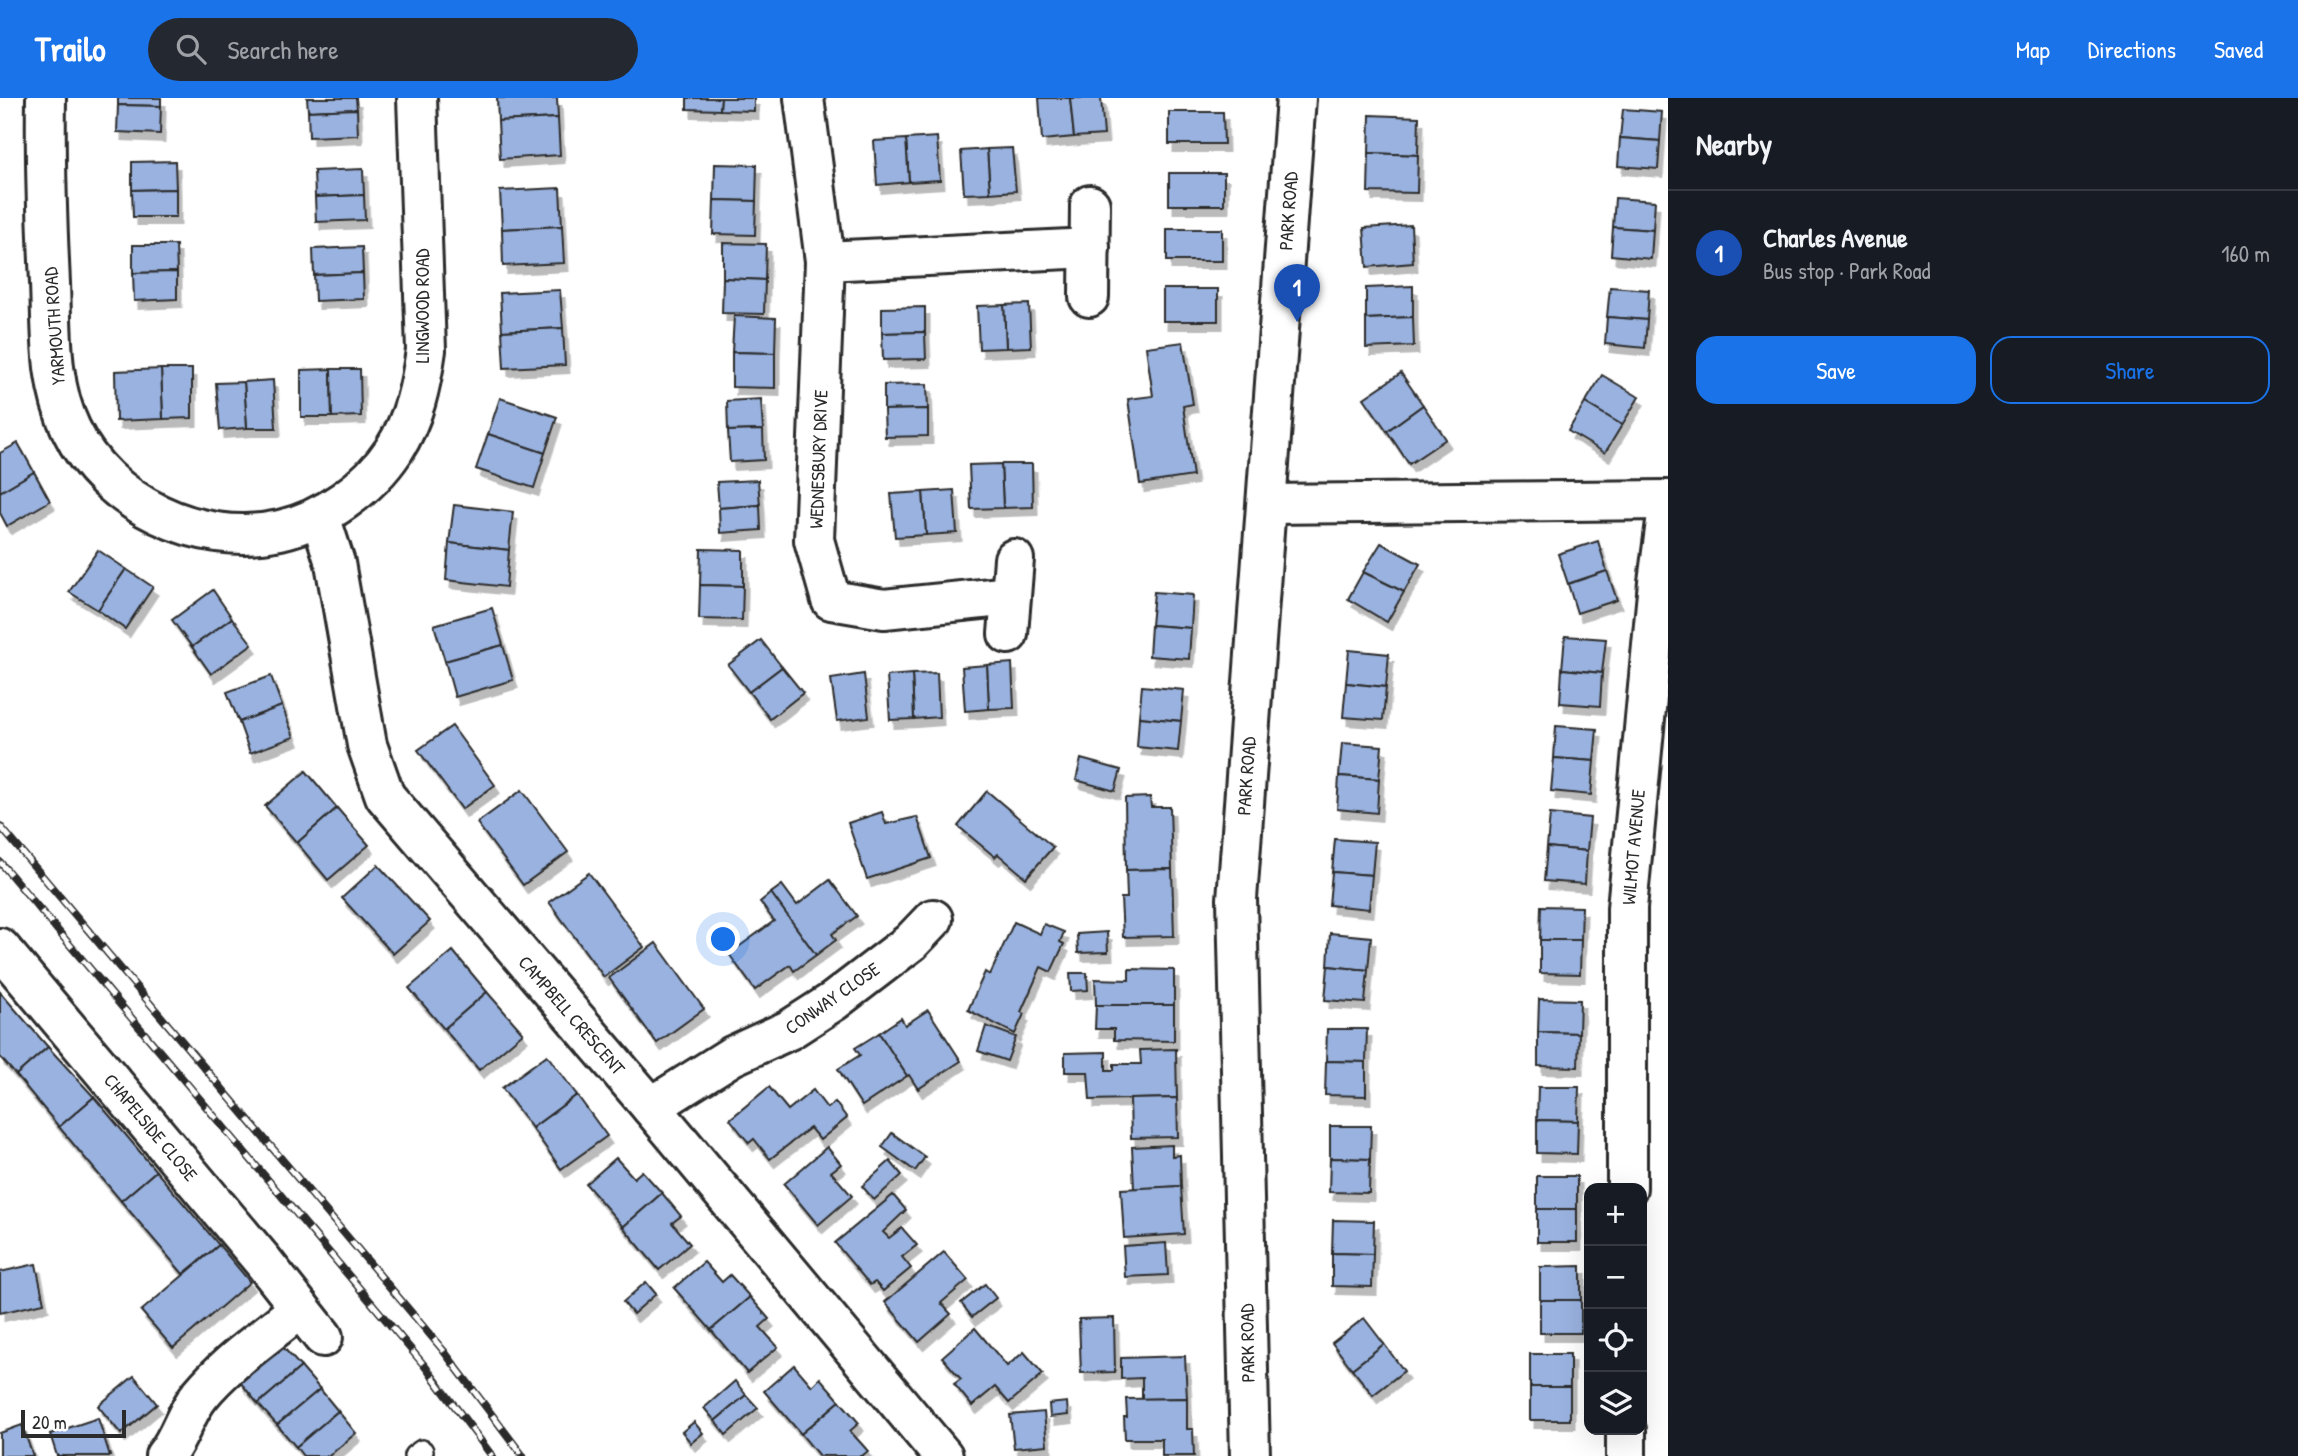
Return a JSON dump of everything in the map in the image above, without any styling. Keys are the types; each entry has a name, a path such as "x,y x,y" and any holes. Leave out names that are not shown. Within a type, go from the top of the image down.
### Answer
{"street":[{"name":"YARMOUTH ROAD","path":"46,98 45,165 54,372 70,428 84,453 105,479 130,498 155,513 187,525 253,534 281,530 320,516"},
{"name":"LINGWOOD ROAD","path":"320,516 372,477 394,450 412,416 421,384 426,350 417,98"},
{"name":"WEDNESBURY DRIVE","path":"804,98 825,261 814,540 831,600 884,609 1013,578 1007,634"},
{"name":"PARK ROAD","path":"1250,1456 1237,899 1296,98"},
{"path":"1089,298 1090,205"},
{"path":"825,261 1090,248"},
{"path":"1267,504 1668,500"},
{"name":"WILMOT AVENUE","path":"1626,1183 1627,908 1658,582 1668,507"},
{"name":"CAMPBELL CRESCENT","path":"320,516 335,563 367,745 384,796 651,1107 943,1456"},
{"name":"CONWAY CLOSE","path":"651,1107 732,1056 789,1030 834,1001 911,942 939,912"},
{"name":"CHAPELSIDE CLOSE","path":"0,948 262,1260 323,1338"},
{"path":"165,1456 192,1405 202,1393 216,1378 300,1308"},
{"path":"1626,1435 1626,1456"}],"building":[{"path":"118,98 161,98 161,106 118,105"},
{"path":"307,98 356,98 357,109 308,111"},
{"path":"497,98 557,98 558,118 498,121"},
{"path":"687,98 721,98 720,110 687,109"},
{"path":"721,98 754,98 754,111 720,110"},
{"path":"1039,98 1070,98 1074,137 1042,140"},
{"path":"1070,98 1101,98 1104,135 1074,137"},
{"path":"118,105 161,106 160,134 117,132"},
{"path":"357,109 358,135 309,137 308,111"},
{"path":"1623,109 1662,112 1660,141 1620,138"},
{"path":"1169,112 1223,112 1224,144 1169,144"},
{"path":"1370,115 1419,117 1418,155 1369,153"},
{"path":"558,118 560,155 500,159 498,121"},
{"path":"937,137 940,180 909,182 906,139"},
{"path":"1620,138 1660,141 1658,169 1618,166"},
{"path":"906,139 909,182 877,185 874,141"},
{"path":"1012,148 1016,191 990,193 987,149"},
{"path":"987,149 990,193 964,194 961,151"},
{"path":"1369,153 1418,155 1417,193 1368,192"},
{"path":"175,161 176,189 132,190 132,162"},
{"path":"715,164 757,165 756,201 714,200"},
{"path":"363,169 364,195 315,197 314,171"},
{"path":"1169,173 1224,173 1224,205 1169,205"},
{"path":"560,188 562,226 502,229 500,191"},
{"path":"176,189 176,217 133,217 132,190"},
{"path":"364,195 365,220 316,222 315,197"},
{"path":"1615,198 1655,201 1653,230 1613,227"},
{"path":"714,200 756,201 755,235 713,234"},
{"path":"1411,225 1413,263 1367,267 1364,228"},
{"path":"562,226 564,263 503,266 502,229"},
{"path":"1613,227 1653,230 1651,259 1611,255"},
{"path":"1167,229 1222,229 1222,261 1167,261"},
{"path":"723,243 766,244 765,280 723,278"},
{"path":"133,245 176,245 177,272 133,273"},
{"path":"362,247 363,273 314,275 313,249"},
{"path":"177,272 177,299 134,301 133,273"},
{"path":"363,273 364,299 315,301 314,275"},
{"path":"723,278 765,280 764,314 722,313"},
{"path":"1413,286 1413,317 1366,319 1366,288"},
{"path":"1610,287 1649,290 1647,320 1607,317"},
{"path":"1163,289 1218,289 1218,321 1163,321"},
{"path":"560,290 563,328 502,331 500,293"},
{"path":"1029,304 1031,347 1006,348 1004,305"},
{"path":"1004,305 1006,348 979,349 977,306"},
{"path":"925,307 925,332 882,333 882,308"},
{"path":"734,316 776,318 775,353 732,352"},
{"path":"1413,317 1414,346 1366,348 1366,319"},
{"path":"1607,317 1647,320 1645,348 1605,344"},
{"path":"563,328 565,365 504,368 502,331"},
{"path":"925,332 926,359 883,360 882,333"},
{"path":"1183,342 1193,404 1183,406 1193,476 1140,484 1128,399 1153,396 1146,347"},
{"path":"732,352 775,353 775,388 732,387"},
{"path":"161,369 192,369 192,418 163,419"},
{"path":"161,369 163,419 116,421 115,371"},
{"path":"331,369 332,417 301,417 301,370"},
{"path":"331,369 360,369 361,416 332,417"},
{"path":"1401,373 1423,405 1387,431 1364,398"},
{"path":"1602,375 1639,397 1622,425 1585,403"},
{"path":"273,380 276,428 247,428 244,382"},
{"path":"244,382 247,428 220,430 216,383"},
{"path":"927,384 928,409 884,410 884,385"},
{"path":"500,398 557,417 545,453 488,434"},
{"path":"761,399 763,430 728,431 727,401"},
{"path":"1585,403 1622,425 1605,453 1568,431"},
{"path":"1423,405 1446,439 1409,464 1387,431"},
{"path":"928,409 928,436 885,437 884,410"},
{"path":"763,430 764,460 730,462 728,431"},
{"path":"488,434 545,453 534,488 476,469"},
{"path":"18,443 34,472 0,492 0,453"},
{"path":"1001,464 1032,464 1033,507 1003,508"},
{"path":"1001,464 1003,508 971,509 969,465"},
{"path":"34,472 50,501 7,526 0,513 0,492"},
{"path":"758,480 760,505 719,508 717,482"},
{"path":"954,490 957,533 926,535 923,492"},
{"path":"923,492 926,535 895,537 891,494"},
{"path":"454,505 513,512 509,550 449,543"},
{"path":"760,505 761,530 720,533 719,508"},
{"path":"1598,541 1607,571 1568,584 1558,554"},
{"path":"449,543 509,550 506,587 446,580"},
{"path":"1381,543 1420,564 1404,592 1363,572"},
{"path":"701,549 743,550 743,586 700,585"},
{"path":"98,550 126,569 98,610 69,592"},
{"path":"126,569 153,587 125,629 98,610"},
{"path":"1607,571 1617,600 1577,613 1568,584"},
{"path":"1363,572 1404,592 1387,622 1348,599"},
{"path":"700,585 743,586 742,620 699,619"},
{"path":"213,590 232,618 192,647 172,620"},
{"path":"1154,592 1193,595 1191,628 1151,625"},
{"path":"492,608 503,645 445,661 434,625"},
{"path":"232,618 252,644 211,674 192,647"},
{"path":"1151,625 1191,628 1189,659 1149,656"},
{"path":"1565,636 1606,639 1602,673 1562,669"},
{"path":"761,640 782,667 749,692 728,665"},
{"path":"503,645 513,680 455,697 445,661"},
{"path":"1349,650 1389,654 1386,687 1346,683"},
{"path":"1012,663 1014,708 989,709 987,665"},
{"path":"987,665 989,709 965,711 962,667"},
{"path":"782,667 803,693 770,719 749,692"},
{"path":"1562,669 1602,673 1600,706 1560,703"},
{"path":"937,673 939,717 914,719 912,674"},
{"path":"864,674 869,717 837,721 831,679"},
{"path":"912,674 914,719 890,720 887,676"},
{"path":"271,676 282,706 239,722 227,692"},
{"path":"1346,683 1386,687 1383,720 1343,717"},
{"path":"1142,686 1184,690 1181,721 1139,717"},
{"path":"282,706 294,737 250,753 239,722"},
{"path":"1139,717 1181,721 1178,751 1137,747"},
{"path":"452,726 495,785 462,809 418,750"},
{"path":"1556,726 1597,729 1594,761 1554,758"},
{"path":"1342,743 1382,746 1379,779 1339,776"},
{"path":"1554,758 1594,761 1591,795 1551,791"},
{"path":"1081,759 1121,770 1115,791 1076,780"},
{"path":"306,771 337,808 297,843 265,806"},
{"path":"1339,776 1379,779 1377,813 1337,809"},
{"path":"522,790 568,852 523,885 477,823"},
{"path":"987,791 1053,847 1026,878 998,854 995,857 958,826"},
{"path":"1150,797 1151,807 1170,807 1172,869 1126,870 1125,798"},
{"path":"337,808 369,845 328,880 297,843"},
{"path":"882,812 886,824 917,817 931,858 867,879 848,823"},
{"path":"1550,814 1590,818 1587,851 1547,847"},
{"path":"1335,839 1375,842 1372,875 1332,872"},
{"path":"1547,847 1587,851 1585,884 1544,881"},
{"path":"378,865 430,921 393,954 342,898"},
{"path":"1172,869 1174,936 1123,937 1121,898 1127,898 1126,870"},
{"path":"1332,872 1372,875 1369,909 1329,905"},
{"path":"589,873 644,947 604,977 549,902"},
{"path":"830,880 857,916 832,934 836,940 816,955 771,893 782,885 797,905"},
{"path":"771,893 816,955 794,971 790,965 755,990 729,954 774,921 760,902"},
{"path":"1541,906 1582,907 1581,940 1540,940"},
{"path":"1014,922 1040,934 1044,924 1064,932 1060,942 1064,944 1051,972 1041,967 1021,1012 1024,1014 1015,1034 968,1010 985,972 990,975"},
{"path":"1107,932 1108,952 1078,953 1077,934"},
{"path":"1330,933 1371,937 1368,970 1328,966"},
{"path":"1540,940 1581,940 1580,974 1540,973"},
{"path":"656,943 704,1009 657,1043 609,978"},
{"path":"453,951 487,992 444,1029 409,988"},
{"path":"1328,966 1368,970 1365,1003 1325,1000"},
{"path":"1129,969 1174,970 1174,1005 1096,1005 1095,979 1129,980"},
{"path":"1070,973 1087,973 1088,990 1071,991"},
{"path":"0,992 48,1047 16,1075 0,1057"},
{"path":"487,992 523,1033 479,1070 444,1029"},
{"path":"1539,999 1580,1000 1579,1033 1538,1032"},
{"path":"1096,1005 1174,1005 1174,1041 1114,1040 1114,1029 1095,1029"},
{"path":"928,1010 961,1061 918,1089 879,1033 901,1018 905,1025"},
{"path":"986,1026 1016,1037 1007,1061 978,1051"},
{"path":"1327,1029 1367,1029 1366,1062 1326,1061"},
{"path":"1538,1032 1579,1033 1578,1067 1538,1066"},
{"path":"879,1033 907,1076 862,1106 838,1069 860,1055 855,1048"},
{"path":"48,1047 94,1097 59,1127 16,1075"},
{"path":"1176,1049 1177,1098 1090,1100 1088,1072 1065,1072 1065,1053 1106,1052 1106,1070 1114,1070 1114,1064 1141,1064 1140,1050"},
{"path":"547,1055 577,1095 532,1128 502,1088"},
{"path":"1326,1061 1366,1062 1366,1096 1325,1095"},
{"path":"769,1087 788,1110 813,1090 827,1108 835,1102 847,1118 820,1140 810,1128 770,1159 754,1139 749,1143 730,1119"},
{"path":"1538,1087 1579,1087 1578,1121 1537,1120"},
{"path":"577,1095 607,1136 561,1169 532,1128"},
{"path":"94,1097 156,1171 121,1201 59,1127"},
{"path":"1177,1098 1178,1137 1131,1138 1130,1099"},
{"path":"1537,1120 1578,1121 1577,1154 1537,1153"},
{"path":"1330,1126 1371,1126 1370,1159 1330,1158"},
{"path":"892,1133 925,1157 915,1171 882,1147"},
{"path":"1172,1145 1172,1156 1180,1155 1181,1186 1134,1189 1132,1147"},
{"path":"827,1147 841,1164 831,1172 852,1196 818,1225 784,1184"},
{"path":"616,1158 634,1178 642,1171 662,1193 623,1227 586,1184"},
{"path":"1330,1158 1370,1159 1369,1193 1329,1192"},
{"path":"890,1161 902,1175 874,1200 862,1186"},
{"path":"156,1171 219,1245 183,1274 121,1201"},
{"path":"1537,1176 1577,1176 1577,1209 1537,1209"},
{"path":"1181,1186 1184,1234 1124,1238 1121,1189"},
{"path":"662,1193 681,1216 672,1223 690,1244 659,1270 623,1227"},
{"path":"893,1195 906,1210 883,1232 889,1238 902,1228 917,1245 902,1257 911,1268 883,1291 875,1282 870,1285 835,1243"},
{"path":"1537,1209 1577,1209 1577,1242 1537,1242"},
{"path":"1333,1220 1374,1221 1373,1254 1332,1253"},
{"path":"1166,1243 1168,1275 1125,1277 1123,1246"},
{"path":"219,1245 250,1282 173,1348 141,1311"},
{"path":"944,1252 968,1280 941,1303 951,1314 919,1342 885,1302"},
{"path":"1332,1253 1373,1254 1372,1287 1332,1286"},
{"path":"704,1262 722,1282 730,1275 750,1297 711,1330 674,1288"},
{"path":"36,1264 44,1303 0,1313 0,1272"},
{"path":"1581,1266 1581,1300 1540,1300 1540,1267"},
{"path":"646,1282 656,1294 633,1314 623,1302"},
{"path":"985,1284 996,1298 972,1317 961,1303"},
{"path":"750,1297 769,1319 760,1327 778,1347 747,1373 711,1330"},
{"path":"1540,1300 1581,1300 1581,1333 1540,1333"},
{"path":"1114,1318 1115,1372 1081,1373 1079,1319"},
{"path":"1364,1318 1384,1344 1352,1369 1332,1343"},
{"path":"975,1328 1007,1366 1024,1352 1043,1374 1009,1403 995,1387 972,1406 954,1384 961,1379 942,1357"},
{"path":"1384,1344 1404,1371 1373,1395 1352,1369"},
{"path":"282,1346 301,1367 258,1404 240,1382"},
{"path":"1530,1354 1570,1354 1570,1387 1530,1387"},
{"path":"1185,1356 1187,1398 1142,1399 1142,1378 1121,1379 1121,1358"},
{"path":"794,1365 812,1386 820,1378 840,1401 801,1434 764,1391"},
{"path":"301,1367 320,1389 277,1425 258,1404"},
{"path":"134,1376 157,1404 121,1434 98,1406"},
{"path":"735,1381 746,1395 715,1421 704,1408"},
{"path":"1530,1387 1570,1387 1570,1420 1530,1420"},
{"path":"320,1389 338,1411 296,1447 277,1425"},
{"path":"746,1395 758,1408 726,1435 715,1421"},
{"path":"1187,1398 1187,1429 1193,1429 1194,1456 1162,1456 1162,1439 1125,1439 1126,1399"},
{"path":"840,1401 859,1423 850,1431 868,1451 862,1456 819,1456 801,1434"},
{"path":"1067,1402 1068,1415 1050,1417 1049,1404"},
{"path":"338,1411 356,1433 329,1456 303,1456 296,1447"},
{"path":"1044,1412 1047,1445 1014,1448 1010,1415"},
{"path":"98,1418 110,1456 57,1456 50,1434"},
{"path":"694,1422 703,1433 691,1443 682,1432"},
{"path":"22,1425 33,1456 0,1456 0,1433"}],"railway":[{"path":"0,826 443,1350 523,1456"},
{"path":"0,862 424,1365 492,1456"}],"place":[{"name":"Charles Avenue","path":"1297,322"}]}
